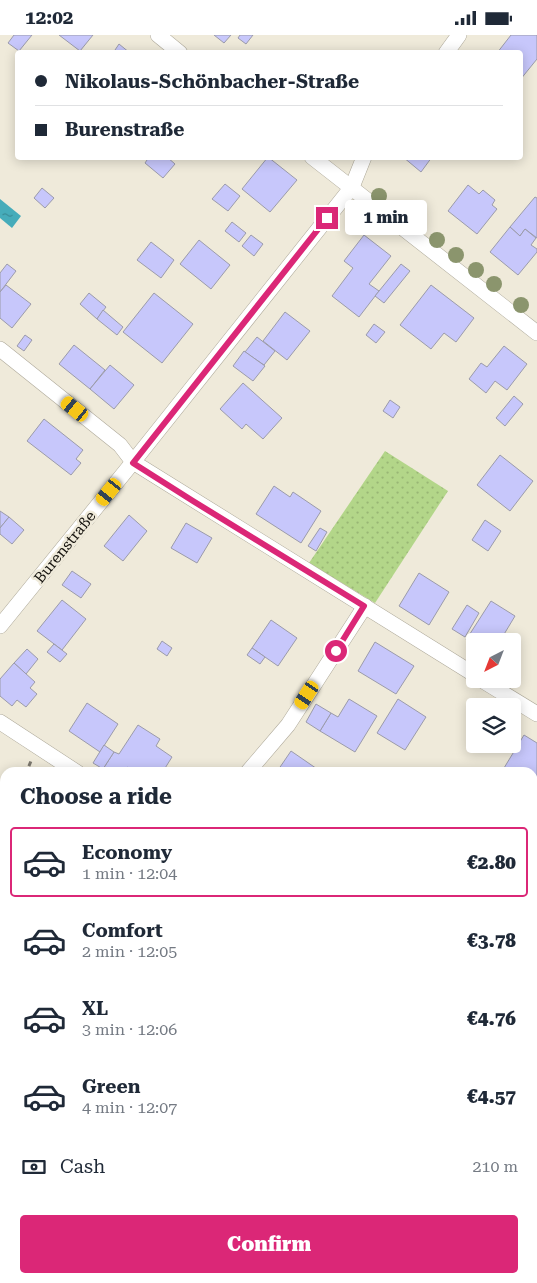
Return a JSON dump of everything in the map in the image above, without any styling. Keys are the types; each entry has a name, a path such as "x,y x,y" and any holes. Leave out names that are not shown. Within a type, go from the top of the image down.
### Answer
{"street":[{"path":"158,35 176,50"},
{"path":"448,50 460,35"},
{"path":"316,160 537,333"},
{"name":"Burenstraße","path":"0,626 133,463 352,187 363,160"},
{"path":"0,349 120,445 133,463 466,669"},
{"path":"252,767 288,725 364,606"},
{"path":"495,688 537,714"},
{"path":"0,722 69,767"}],"green space":[{"path":"385,451 448,491 375,603 309,563"}],"water":[{"path":"0,199 21,216 12,228 0,218"}],"building":[{"path":"14,35 32,35 20,50 8,43"},
{"path":"59,35 93,35 81,50"},
{"path":"214,35 231,35 224,43"},
{"path":"240,35 253,35 246,44 238,38"},
{"path":"511,35 537,35 537,59 523,76 523,50 499,50"},
{"path":"119,44 126,50 115,50"},
{"path":"147,160 170,160 175,164 163,178 145,163"},
{"path":"266,160 272,160 297,180 270,212 242,189"},
{"path":"407,160 430,160 421,172"},
{"path":"225,184 240,196 228,211 212,199"},
{"path":"468,185 479,194 483,190 495,200 492,205 497,209 477,234 448,211"},
{"path":"42,188 54,198 45,208 34,198"},
{"path":"535,197 537,198 537,238 525,229 520,236 510,227"},
{"path":"232,222 246,233 239,242 225,231"},
{"path":"510,227 520,236 525,229 536,238 531,245 537,249 537,252 518,275 490,252"},
{"path":"251,235 263,244 254,256 242,246"},
{"path":"364,235 391,256 369,284 379,291 359,317 332,296 353,268 344,261"},
{"path":"199,240 230,265 211,289 180,264"},
{"path":"151,242 174,260 161,278 137,260"},
{"path":"7,264 16,271 0,292 0,273"},
{"path":"401,264 410,271 384,303 375,296"},
{"path":"6,285 31,304 12,328 0,318 0,292"},
{"path":"431,285 474,318 456,342 444,333 431,349 400,325"},
{"path":"89,293 106,307 97,319 80,304"},
{"path":"154,293 193,324 162,363 123,332"},
{"path":"103,310 123,327 117,335 97,319"},
{"path":"285,312 310,331 287,360 263,341"},
{"path":"374,324 385,332 376,343 366,335"},
{"path":"25,335 32,340 24,351 17,346"},
{"path":"257,337 275,351 264,365 245,352"},
{"path":"74,345 105,370 90,389 59,364"},
{"path":"504,346 527,364 507,390 495,381 486,393 469,379 481,363 487,367"},
{"path":"244,351 265,366 253,381 233,366"},
{"path":"110,365 134,385 114,409 90,389"},
{"path":"243,383 282,418 263,439 246,424 242,429 220,409"},
{"path":"514,396 523,404 505,426 496,418"},
{"path":"390,400 400,407 393,418 383,411"},
{"path":"44,419 83,450 76,459 81,463 71,475 27,441"},
{"path":"500,455 533,481 510,511 477,485"},
{"path":"274,486 290,497 293,492 321,511 301,543 256,514"},
{"path":"0,511 9,517 0,528"},
{"path":"129,515 147,531 123,561 104,546"},
{"path":"9,517 24,530 12,544 0,534 0,528"},
{"path":"485,520 501,531 488,551 472,540"},
{"path":"186,523 212,538 197,563 171,548"},
{"path":"320,528 327,532 316,551 308,546"},
{"path":"72,571 91,584 81,598 62,585"},
{"path":"419,573 449,592 429,625 399,606"},
{"path":"62,600 86,619 62,650 37,631"},
{"path":"491,601 515,616 505,633 470,633"},
{"path":"467,605 479,613 465,637 452,629"},
{"path":"271,620 297,638 278,666 252,648"},
{"path":"162,641 172,648 167,656 157,649"},
{"path":"375,642 414,666 396,694 358,671"},
{"path":"54,644 67,654 60,662 47,652"},
{"path":"252,648 265,657 260,664 247,655"},
{"path":"27,649 38,659 26,674 14,663"},
{"path":"14,663 35,682 30,688 37,694 26,707 17,700 12,706 0,696 0,679"},
{"path":"349,699 377,716 355,752 320,731 331,713 338,717"},
{"path":"398,699 426,717 405,750 377,733"},
{"path":"87,703 118,724 100,752 69,731"},
{"path":"316,704 331,713 320,731 306,722"},
{"path":"138,725 160,739 156,746 172,757 166,767 104,767 114,752 119,754"},
{"path":"524,735 537,743 537,767 505,767 513,753 521,753 521,740"},
{"path":"104,745 114,752 104,767 100,767 93,763"},
{"path":"291,751 314,767 280,767"}],"route":[{"path":"327,218 133,463 364,606 336,651"}]}
